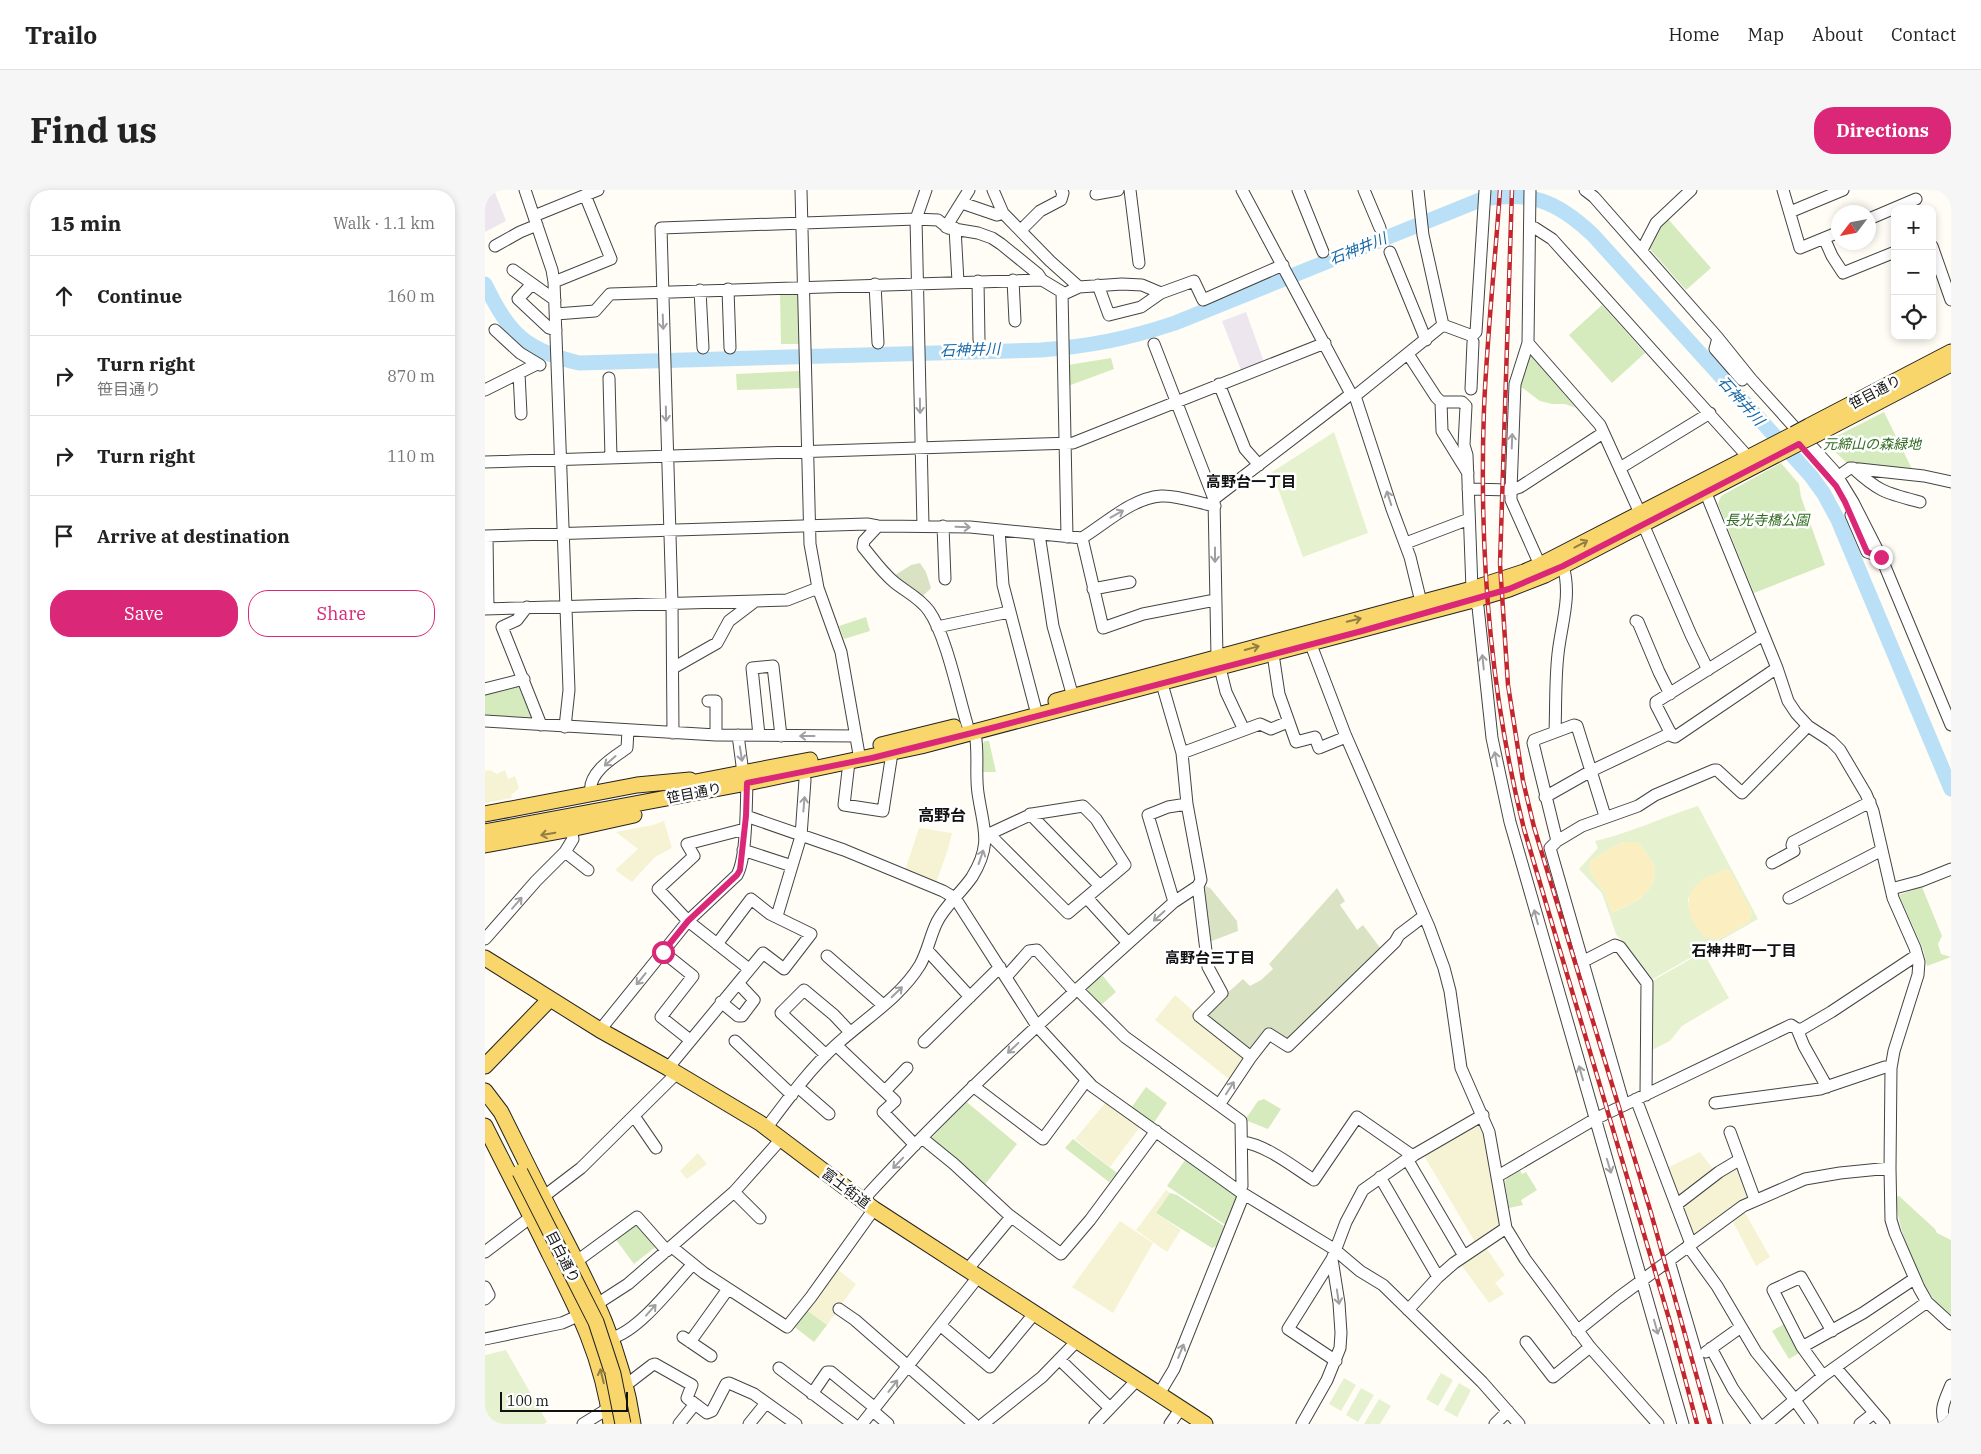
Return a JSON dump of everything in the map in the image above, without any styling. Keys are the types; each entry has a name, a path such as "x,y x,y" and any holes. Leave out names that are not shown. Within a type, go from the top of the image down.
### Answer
{"main road":[{"name":"笹目通り","path":"1813,430 1951,352"},
{"name":"笹目通り","path":"485,824 745,778 1162,684 1218,662 1273,654 1309,638 1421,602 1473,595 1642,518 1813,430 1951,364"},
{"name":"笹目通り","path":"1703,487 1748,457 1770,452"},
{"name":"笹目通り","path":"745,778 803,771 856,752 892,753 1035,707 1218,662 1473,595 1516,586 1563,566 1642,518"},
{"path":"485,814 656,782 713,784"},
{"name":"笹目通り","path":"485,832 713,784"},
{"path":"485,845 653,811 713,784"},
{"name":"富士街道","path":"485,958 600,1030 767,1127 868,1205 1205,1424"},
{"path":"485,1066 550,998"},
{"path":"485,1091 501,1112 598,1303 612,1338 626,1385 633,1424"},
{"name":"目白通り","path":"485,1096 493,1117 520,1172 596,1322 613,1374 623,1424"},
{"name":"目白通り","path":"485,1126 580,1315 602,1373 611,1424"}],"street":[{"path":"525,190 553,270 554,282 569,696 565,727"},
{"path":"495,246 536,221 598,190"},
{"path":"801,190 809,526 812,558 818,588 841,652 856,752 844,805 883,811 892,753"},
{"path":"923,526 916,219 926,190"},
{"path":"958,282 950,228 969,190"},
{"path":"993,190 1003,213 1079,287"},
{"path":"1021,230 1040,211 1061,200 1063,193 1061,190"},
{"path":"1096,194 1118,190"},
{"path":"1130,190 1139,263"},
{"path":"1242,190 1353,395 1405,544 1421,602"},
{"path":"1364,190 1379,228"},
{"path":"1418,190 1423,235 1443,325"},
{"path":"1443,325 1470,335 1476,332 1485,190"},
{"path":"1530,190 1528,343 1515,384 1511,500 1540,565"},
{"path":"1585,190 1594,197 1642,250 1718,338 1751,380 1843,471 1886,493 1920,502"},
{"path":"1642,250 1656,223 1691,190"},
{"path":"1783,190 1800,248 1831,235"},
{"path":"1790,212 1843,190"},
{"path":"1301,191 1323,252"},
{"path":"554,282 611,259 585,196"},
{"path":"1876,216 1917,196"},
{"path":"962,203 997,215 1003,213"},
{"path":"673,732 672,603 661,228 916,219 938,220 950,228 978,233 1001,244 1038,274 1042,280 1062,292 1079,287 1122,284 1142,285 1161,293"},
{"path":"1529,227 1535,228 1552,240 1748,457"},
{"path":"1824,238 1832,256 1843,273 1891,254"},
{"path":"1934,250 1948,280 1951,300"},
{"path":"1390,252 1426,340"},
{"path":"1098,285 1109,315 1141,307 1161,293 1195,281 1203,300 1283,266"},
{"path":"513,270 555,300"},
{"path":"1013,280 1015,321"},
{"path":"556,314 595,311 610,294 1042,280"},
{"path":"978,281 979,340"},
{"path":"532,284 518,299 549,328 556,330"},
{"path":"875,284 878,344"},
{"path":"700,290 703,348"},
{"path":"728,290 730,348"},
{"path":"1062,292 1067,537"},
{"path":"818,588 787,600 487,609 486,536 867,524 878,526 943,526 1082,538 1114,515 1150,498 1168,497 1215,503 1259,465 1408,354 1443,325"},
{"path":"485,390 539,365 520,354 495,330"},
{"path":"1718,338 1715,349 1836,486 1867,552 1881,557"},
{"path":"1718,338 1735,352 1843,471 1853,488 1860,517 1881,557 1947,704 1951,725"},
{"path":"1471,389 1473,342"},
{"path":"485,462 1073,443 1325,343"},
{"path":"1528,343 1594,418 1603,433 1708,670"},
{"path":"1154,344 1215,503 1215,600 1218,662 1226,692 1244,730"},
{"path":"1408,354 1441,402 1465,403 1464,445 1467,455 1473,595 1478,607 1492,738 1508,813 1518,854 1643,1280 1683,1424"},
{"path":"519,373 521,414"},
{"path":"609,378 611,458"},
{"path":"1219,384 1245,449 1259,465"},
{"path":"1441,402 1441,428 1468,472"},
{"path":"1620,468 1710,414"},
{"path":"1446,438 1465,426"},
{"path":"1468,489 1511,490 1520,487 1603,433"},
{"path":"1843,471 1924,476 1951,482"},
{"path":"1703,487 1777,668 1788,701 1808,726 1831,741 1840,750 1871,802 1891,889 1917,955 1917,975 1894,1051 1891,1068 1889,1168 1891,1220 1914,1279 1927,1302 1951,1324"},
{"path":"1405,544 1469,519"},
{"path":"767,1127 826,1055 883,1005 907,982 920,965 937,923 977,868 982,857 987,834 978,793 977,743 937,626 930,612 919,599 893,582 863,547 864,541 878,526"},
{"path":"943,526 945,579"},
{"path":"999,530 1003,585 1035,707"},
{"path":"1039,534 1053,626 1073,697"},
{"path":"1082,538 1103,628 1143,614 1215,600"},
{"path":"1555,732 1558,655 1566,599 1566,577 1563,566"},
{"path":"1093,589 1130,582"},
{"path":"673,668 717,643 729,621 756,601"},
{"path":"527,607 517,620 502,627 541,725"},
{"path":"937,626 1009,612"},
{"path":"1636,621 1670,694"},
{"path":"1763,635 1656,702 1656,705 1672,736 1675,737 1777,668"},
{"path":"1309,638 1328,691 1424,916 1444,968 1450,991 1461,1068 1489,1132 1506,1228 1512,1241 1577,1332 1659,1424"},
{"path":"1273,654 1279,694 1296,742 1315,737 1319,748 1347,737"},
{"path":"759,735 752,668 773,666 781,736"},
{"path":"485,689 524,679"},
{"path":"577,1261 637,1217 669,1249 787,1327 811,1297 868,1205 918,1142 973,1086 1037,1026 1174,902 1197,886 1201,880 1187,804 1182,753 1162,684"},
{"path":"708,700 716,701 716,735"},
{"path":"485,721 716,735 781,736 856,752"},
{"path":"1182,753 1260,724 1271,729 1289,722"},
{"path":"1557,841 1533,742 1574,725 1577,726 1605,816"},
{"path":"1624,1105 1550,846 1582,826 1605,816 1638,806 1663,792 1716,770 1742,793 1808,726"},
{"path":"591,793 590,785 598,773 610,760 627,748 629,730"},
{"path":"1545,797 1591,771 1671,733"},
{"path":"600,1030 688,921 740,870 746,816 745,778 738,735"},
{"path":"777,916 801,836 805,780 803,771"},
{"path":"1772,862 1794,851 1793,842 1871,802"},
{"path":"1174,902 1147,814 1168,807 1187,804"},
{"path":"1083,806 1096,819 1125,865 1068,913 987,834 1030,814 1083,806"},
{"path":"1030,814 1100,886"},
{"path":"746,816 860,857 943,891 955,898 1037,1026 1087,1081 1241,1193 1383,1285 1482,1382 1519,1424"},
{"path":"745,829 742,828 687,844 694,856 658,889 688,921 749,969"},
{"path":"485,939 536,881 565,852 573,839 571,829"},
{"path":"743,850 792,866"},
{"path":"1789,898 1882,850"},
{"path":"565,852 589,870"},
{"path":"1891,889 1921,881 1951,869"},
{"path":"1197,886 1208,968 1223,993 1199,1016 1251,1057"},
{"path":"1087,898 1128,943"},
{"path":"543,1197 581,1168 634,1116 673,1071 690,1040 763,953 784,970 811,934 771,914 751,899 717,944"},
{"path":"1219,1106 1251,1057 1269,1034 1287,1046 1395,942 1399,935 1424,916"},
{"path":"1582,962 1615,945 1620,947 1647,983 1641,1097 1690,1245 1756,1352 1812,1424"},
{"path":"927,950 970,997"},
{"path":"923,1042 970,997 1029,951 1037,950 1076,991 1125,1037 1241,1121 1241,1193 1174,1369 1159,1394"},
{"path":"663,952 693,976 661,1017 690,1040"},
{"path":"1797,1029 1802,1029 1831,1012 1917,955"},
{"path":"827,956 883,1005"},
{"path":"721,1002 737,1016 742,1016 754,1000 738,983"},
{"path":"826,1055 781,1013 805,990 834,1015 850,1032"},
{"path":"1498,1176 1624,1105 1793,1025 1797,1029 1804,1046 1827,1087"},
{"path":"735,1041 795,1091 829,1114"},
{"path":"836,1045 895,1101 883,1112 918,1142 954,1164 1011,1217 1059,1254 1063,1253 1156,1131"},
{"path":"885,1091 907,1068"},
{"path":"1715,1103 1827,1087 1885,1068 1891,1068"},
{"path":"973,1086 1043,1139 1087,1081"},
{"path":"1336,1361 1288,1329 1333,1254 1346,1222 1363,1190 1410,1158 1483,1115"},
{"path":"634,1116 656,1148"},
{"path":"1242,1142 1249,1143 1275,1155 1314,1180 1357,1117 1410,1158 1463,1256"},
{"path":"1730,1132 1755,1200"},
{"path":"485,1340 562,1323 580,1315 628,1284 734,1192 782,1138"},
{"path":"1676,1205 1719,1172 1739,1160"},
{"path":"1577,1332 1618,1298 1743,1206 1805,1179 1889,1168"},
{"path":"1380,1177 1438,1277"},
{"path":"734,1192 760,1218"},
{"path":"485,1252 531,1217"},
{"path":"863,1424 940,1326 972,1274 1011,1217"},
{"path":"1409,1310 1438,1277 1463,1256 1506,1228"},
{"path":"1302,1424 1336,1361 1341,1333 1333,1254"},
{"path":"1669,1261 1717,1424"},
{"path":"612,1338 619,1336 646,1316 693,1264"},
{"path":"1823,1376 1802,1347 1772,1292 1800,1276 1832,1332"},
{"path":"1802,1347 1832,1332 1914,1279"},
{"path":"485,1287 489,1295 485,1299"},
{"path":"711,1356 687,1340 728,1288"},
{"path":"1766,1424 1823,1376 1927,1302"},
{"path":"839,1310 855,1320 974,1424"},
{"path":"940,1326 991,1367 1034,1314"},
{"path":"1698,1356 1741,1327"},
{"path":"983,1424 1039,1380 1077,1341"},
{"path":"1526,1342 1553,1377 1589,1347"},
{"path":"1711,1348 1733,1389 1758,1424"},
{"path":"1060,1360 1110,1408"},
{"path":"626,1385 652,1364 655,1364 692,1385 687,1398 707,1413 709,1413 725,1384 729,1383 754,1394 796,1424"},
{"path":"779,1368 853,1424"},
{"path":"1835,1368 1884,1424"},
{"path":"812,1394 827,1372 831,1372 874,1409 888,1424"},
{"path":"1095,1424 1137,1380"},
{"path":"1945,1424 1941,1415 1941,1408 1951,1385"},
{"path":"749,1424 766,1402"},
{"path":"679,1424 695,1404"},
{"path":"583,1424 609,1408"},
{"path":"1170,1424 1181,1408"},
{"path":"1495,1424 1508,1410"},
{"path":"1860,1424 1874,1413"}],"shaded area":[{"path":"485,190 494,190 506,221 485,232"},
{"path":"1246,312 1264,362 1241,370 1222,321"},
{"path":"490,770 497,774 505,770 508,779 515,776 519,788 511,795 512,798 485,803 485,771"},
{"path":"664,821 672,848 655,857 632,882 615,870 638,849 616,832"},
{"path":"919,828 952,833 936,883 905,870"},
{"path":"1175,995 1245,1056 1230,1080 1155,1020"},
{"path":"1106,1102 1140,1127 1110,1167 1075,1139"},
{"path":"1479,1122 1484,1124 1501,1226 1476,1244 1423,1154"},
{"path":"1700,1152 1715,1171 1681,1196 1677,1196 1667,1168"},
{"path":"698,1153 707,1164 687,1179 680,1171"},
{"path":"1734,1168 1739,1169 1748,1196 1747,1199 1696,1236 1693,1235 1683,1210 1684,1204"},
{"path":"1166,1190 1170,1193 1156,1213 1181,1230 1167,1252 1136,1230"},
{"path":"1743,1209 1770,1257 1756,1266 1731,1218"},
{"path":"1120,1221 1153,1243 1113,1313 1072,1287"},
{"path":"1484,1245 1505,1275 1495,1283 1504,1294 1489,1303 1459,1262"},
{"path":"836,1268 856,1284 827,1325 805,1309"}],"green space":[{"path":"1668,219 1711,268 1686,290 1648,247 1657,228"},
{"path":"780,292 796,292 800,297 801,344 781,344"},
{"path":"1602,305 1645,353 1612,383 1569,335"},
{"path":"1531,356 1576,408 1565,404 1552,404 1540,401 1520,386 1526,357"},
{"path":"1111,358 1114,369 1068,386 1068,365"},
{"path":"799,371 800,388 737,390 736,374"},
{"name":"元締山の森緑地","path":"1884,412 1913,471 1849,465 1825,442"},
{"path":"1334,432 1368,533 1303,557 1272,472"},
{"name":"長光寺橋公園","path":"1781,463 1799,484 1801,497 1825,565 1754,593 1718,504 1721,496"},
{"path":"920,563 926,572 931,588 921,598 892,577 911,565"},
{"path":"866,617 870,631 844,639 839,626"},
{"path":"519,683 534,721 485,717 485,691"},
{"path":"985,741 989,741 996,772 981,772 981,746"},
{"path":"1698,806 1758,919 1653,979 1616,934 1602,893 1579,869 1598,848 1595,841 1621,834","holes":["1622,842 1638,842 1652,862 1655,872 1654,881 1644,895 1612,913 1604,892 1589,871 1591,860","1726,869 1730,871 1752,912 1749,922 1717,940 1703,936 1693,922 1688,899 1695,886 1704,878"]},
{"path":"1206,886 1211,889 1237,921 1238,931 1209,942 1202,887"},
{"path":"1922,887 1942,936 1938,944 1941,954 1951,957 1927,966 1923,949 1899,895"},
{"path":"1337,888 1345,901 1340,905 1357,930 1363,925 1381,949 1287,1040 1268,1030 1252,1051 1205,1016 1205,1013 1243,979 1250,986 1261,980 1273,969 1269,964"},
{"path":"1703,952 1729,998 1682,1026 1670,1041 1650,1051 1652,981"},
{"path":"1103,976 1116,992 1100,1006 1087,992 1093,982"},
{"path":"1146,1087 1167,1103 1153,1124 1131,1108"},
{"path":"963,1099 1017,1144 983,1187 931,1139 961,1106 960,1102"},
{"path":"1264,1099 1281,1109 1268,1129 1245,1120 1258,1101"},
{"path":"1073,1139 1117,1173 1109,1182 1065,1148"},
{"path":"1185,1160 1238,1198 1227,1226 1167,1186"},
{"path":"1520,1170 1522,1174 1526,1172 1537,1190 1521,1200 1523,1205 1509,1208 1505,1182 1507,1178"},
{"path":"1170,1193 1177,1195 1224,1226 1217,1246 1212,1248 1156,1213"},
{"path":"1899,1196 1937,1233 1951,1240 1951,1315 1941,1307 1931,1294 1913,1262 1897,1210 1896,1197"},
{"path":"636,1221 658,1245 634,1264 614,1237"},
{"path":"805,1309 827,1325 814,1342 792,1325"},
{"path":"1784,1324 1801,1352 1789,1359 1772,1331"},
{"path":"506,1350 547,1422 544,1424 485,1424 485,1355"},
{"path":"1441,1373 1453,1380 1438,1406 1426,1399"},
{"path":"1344,1378 1356,1385 1341,1411 1329,1404"},
{"path":"1459,1383 1471,1390 1457,1417 1444,1410"},
{"path":"1361,1388 1374,1395 1358,1422 1346,1415"},
{"path":"1379,1399 1391,1406 1380,1424 1364,1424"}],"sand":[{"path":"1622,842 1638,842 1652,862 1655,872 1654,881 1644,895 1612,913 1604,892 1589,871 1591,860"},
{"path":"1726,869 1730,870 1752,912 1749,922 1717,940 1702,935 1697,930 1689,911 1689,898 1691,891 1698,882 1709,875"}],"waterway":[{"name":"石神井川","path":"485,284 502,315 520,337 544,352 579,363 1041,350 1109,341 1175,323 1480,200 1514,196 1542,201 1555,206 1580,223 1593,235 1811,476 1824,494 1838,520 1951,789"}],"railway":[{"path":"1500,190 1484,409 1483,515 1489,620 1503,726 1512,778 1524,829 1670,1322 1697,1424"},
{"path":"1512,190 1500,564 1508,685 1523,781 1534,827 1651,1213 1710,1424"}],"district":[{"name":"高野台一丁目","path":"1251,482"},
{"name":"高野台","path":"942,815"},
{"name":"石神井町一丁目","path":"1744,951"},
{"name":"高野台三丁目","path":"1210,958"}],"route":[{"path":"663,952 688,921 740,870 746,816 747,783 928,745 1362,631 1509,589 1545,575 1799,444 1817,462 1836,486 1867,552 1873,556 1881,557"}]}
